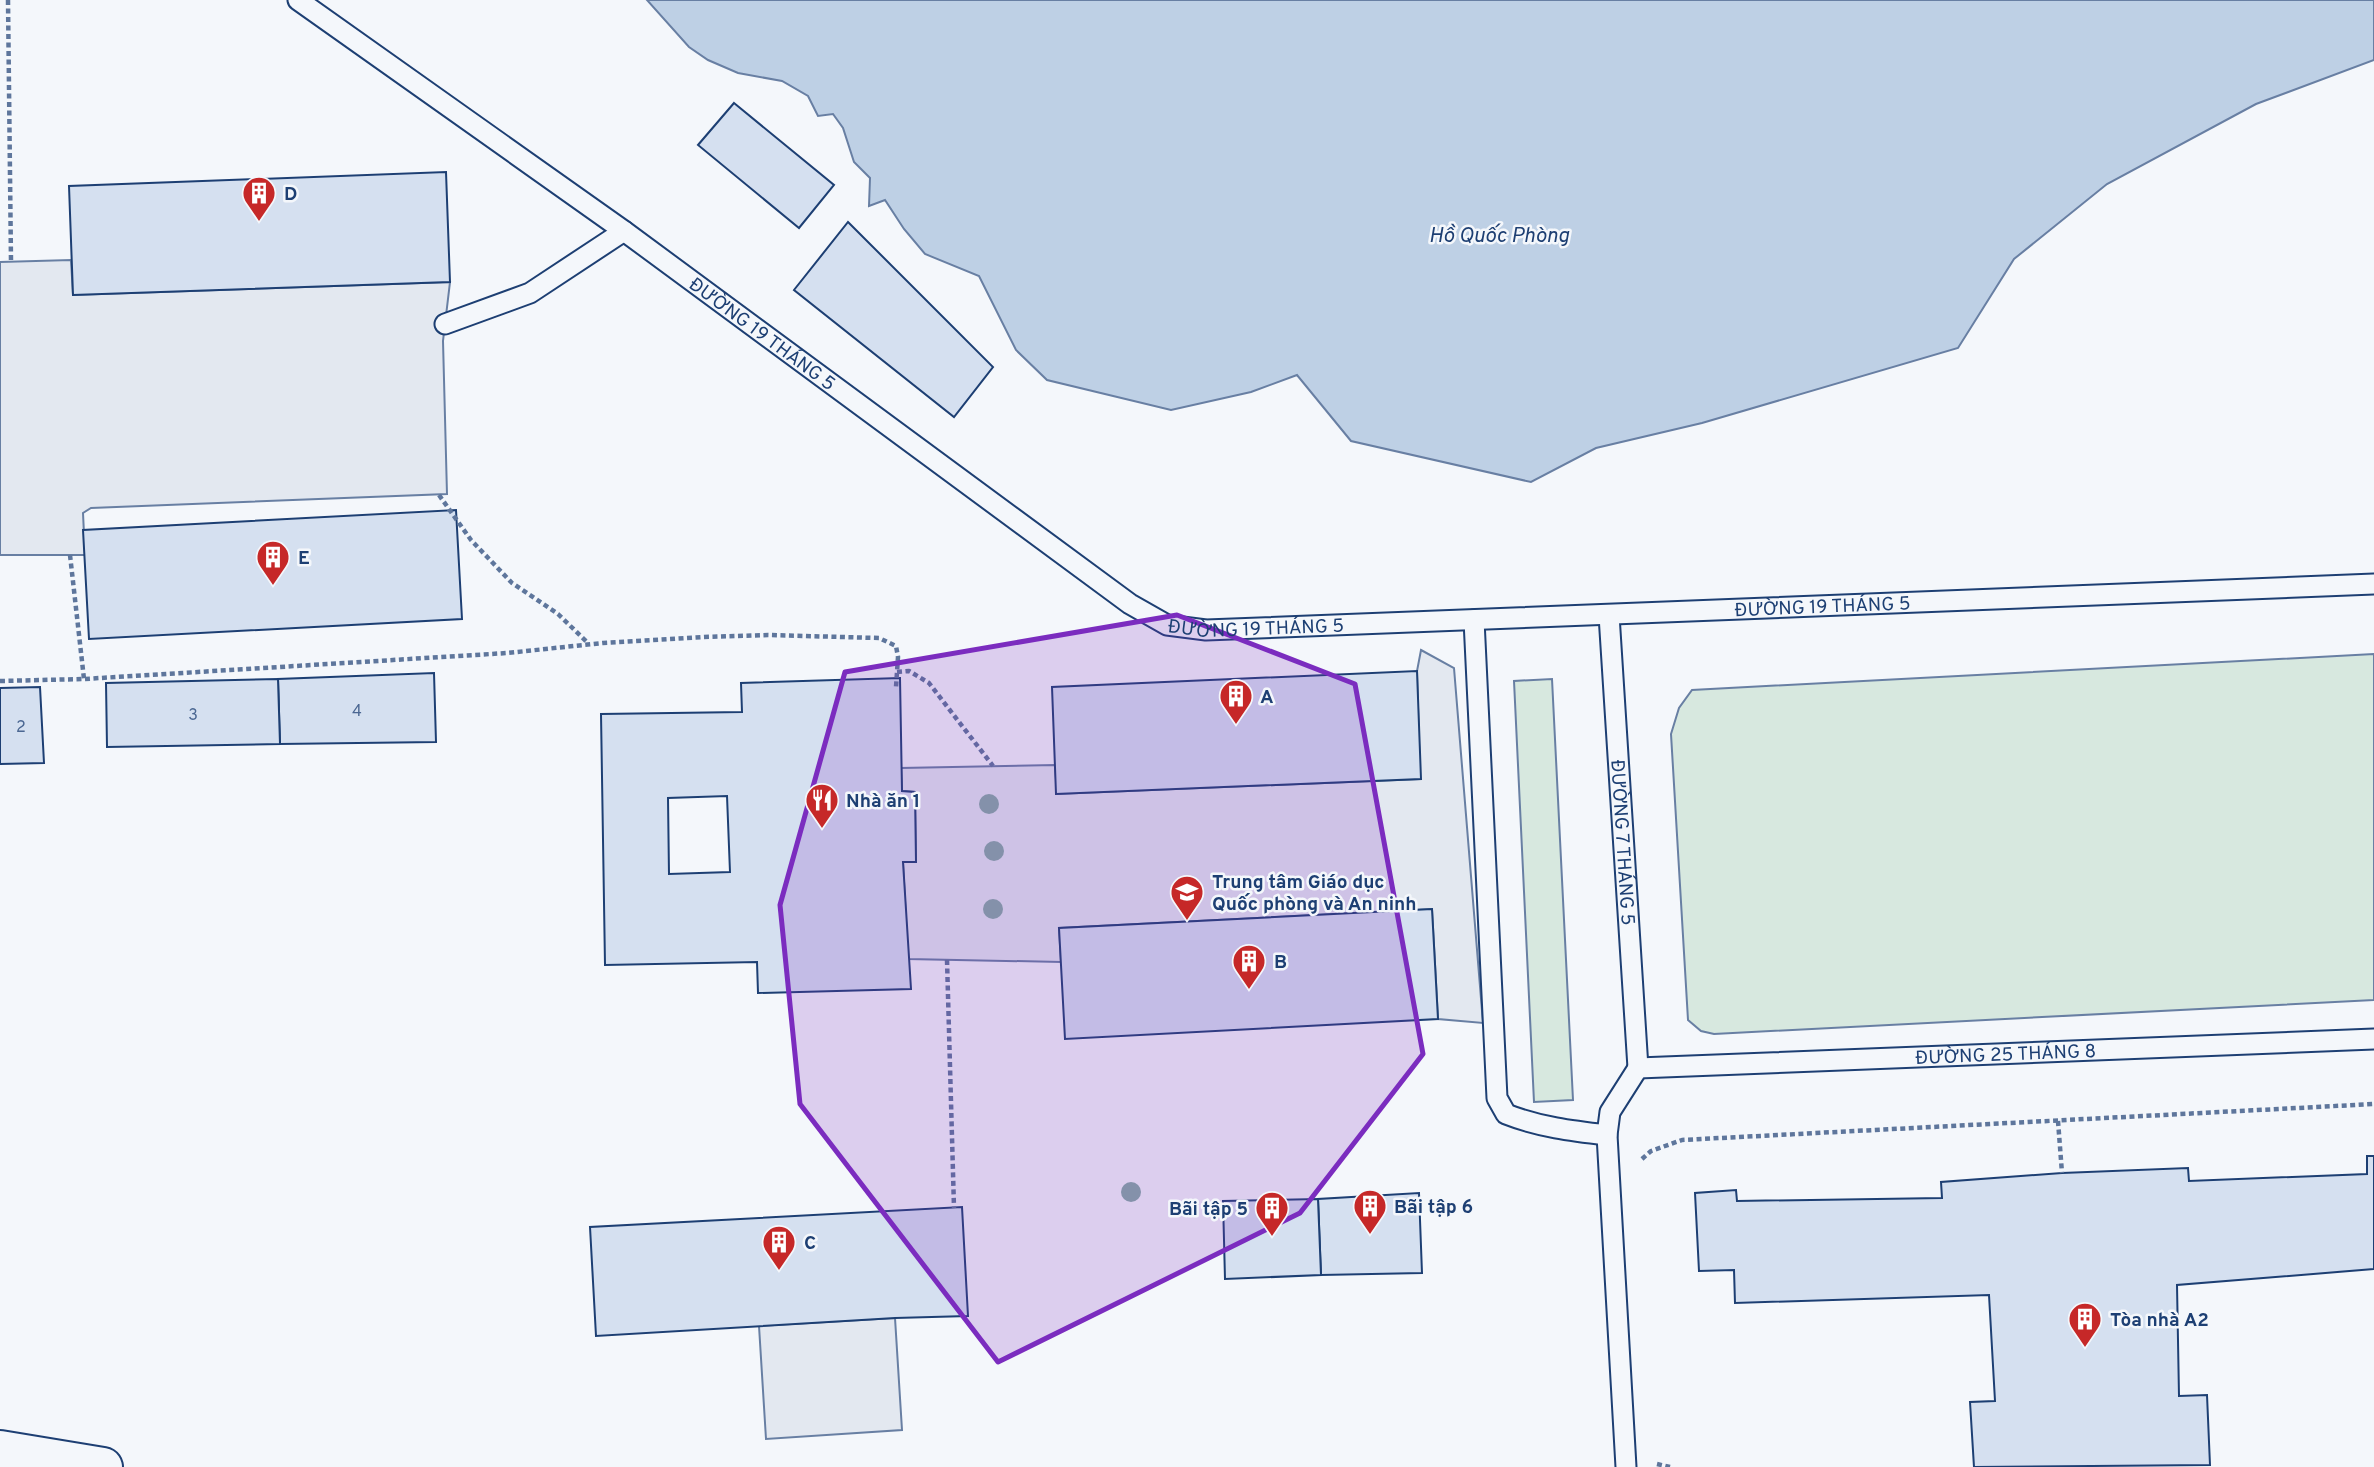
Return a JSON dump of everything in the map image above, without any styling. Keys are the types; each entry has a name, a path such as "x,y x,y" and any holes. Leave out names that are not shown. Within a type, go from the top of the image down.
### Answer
{"main road":[{"path":"0,1450 103,1467"}],"lane":[{"name":"ĐƯỜNG 19 THÁNG 5","path":"298,0 624,231 1130,604 1167,625 1206,630 2374,584"},
{"path":"445,324 530,293 624,231"},
{"name":"ĐƯỜNG 7 THÁNG 5","path":"1609,615 1638,1068"},
{"path":"1474,620 1497,1097 1506,1114 1525,1122 1607,1135"},
{"name":"ĐƯỜNG 25 THÁNG 8","path":"1638,1068 2374,1039"},
{"path":"1626,1467 1607,1135 1610,1112 1638,1068"}],"path":[{"path":"8,0 11,261"},
{"path":"439,495 471,540 512,583 558,614 589,644"},
{"path":"70,555 84,678"},
{"path":"0,681 507,653 704,636 879,638 896,646 896,687"},
{"path":"897,672 909,671 929,683 993,766"},
{"path":"947,960 954,1208"},
{"path":"1633,1167 1651,1151 1682,1140 2374,1104"},
{"path":"2058,1121 2062,1173"}],"highlighted area":[{"path":"1177,615 1355,684 1423,1054 1300,1213 998,1362 800,1104 780,905 845,672"}],"shaded area":[{"path":"71,260 73,295 450,282 443,341 447,494 91,508 83,513 85,555 0,555 0,262"},
{"path":"1421,650 1454,668 1483,1023 1438,1019 1432,909 1059,928 1061,962 908,959 903,862 916,862 915,792 902,791 901,768 1055,765 1057,794 1420,779 1417,671"},
{"path":"2374,654 2374,1000 1714,1034 1701,1031 1688,1020 1671,734 1679,708 1692,690"},
{"path":"1552,679 1573,1100 1534,1102 1514,681"},
{"path":"895,1318 902,1430 766,1439 759,1326"}],"water":[{"name":"Hồ Quốc Phòng","path":"647,0 2374,0 2374,60 2256,104 2107,184 2014,259 1958,348 1702,423 1596,448 1531,482 1351,441 1297,375 1251,392 1171,410 1047,380 1016,350 979,276 925,254 885,200 869,206 870,178 854,162 843,128 833,114 818,116 808,96 782,81 738,73 708,60 689,47"}],"building":[{"path":"734,103 834,185 799,228 698,145"},
{"name":"D","path":"446,172 450,282 73,295 69,186"},
{"path":"848,222 993,367 954,417 794,290"},
{"name":"E","path":"456,510 462,619 89,639 83,530"},
{"name":"A","path":"1417,671 1421,779 1056,794 1052,687"},
{"path":"434,673 436,742 280,744 278,679"},
{"name":"Nhà ăn 1","path":"900,678 902,791 915,792 916,862 903,862 911,989 758,993 757,962 605,965 601,714 742,712 741,683","holes":["727,796 730,872 669,874 668,798"]},
{"path":"278,679 280,744 107,747 106,683"},
{"path":"40,687 44,763 0,764 0,688"},
{"name":"B","path":"1432,909 1438,1019 1065,1039 1059,928"},
{"name":"Tòa nhà A2","path":"2367,1156 2374,1156 2374,1269 2177,1285 2179,1396 2207,1395 2210,1465 1974,1467 1970,1402 1995,1401 1989,1295 1735,1303 1734,1270 1699,1271 1695,1193 1736,1190 1737,1201 1942,1198 1941,1182 2062,1173 2188,1168 2189,1181 2367,1174"},
{"name":"Bãi tập 6","path":"1419,1193 1422,1273 1321,1275 1318,1199"},
{"name":"Bãi tập 5","path":"1318,1199 1321,1275 1225,1279 1223,1201"},
{"name":"C","path":"962,1207 968,1316 596,1336 590,1227"}],"place":[{"name":"D","path":"259,223"},
{"name":"E","path":"273,587"},
{"name":"A","path":"1236,726"},
{"name":"Nhà ăn 1","path":"822,830"},
{"name":"Trung tâm Giáo dục Quốc phòng và An ninh","path":"1187,922"},
{"name":"B","path":"1249,991"},
{"name":"Bãi tập 6","path":"1370,1236"},
{"name":"Bãi tập 5","path":"1272,1238"},
{"name":"C","path":"779,1272"},
{"name":"Tòa nhà A2","path":"2085,1349"}]}
